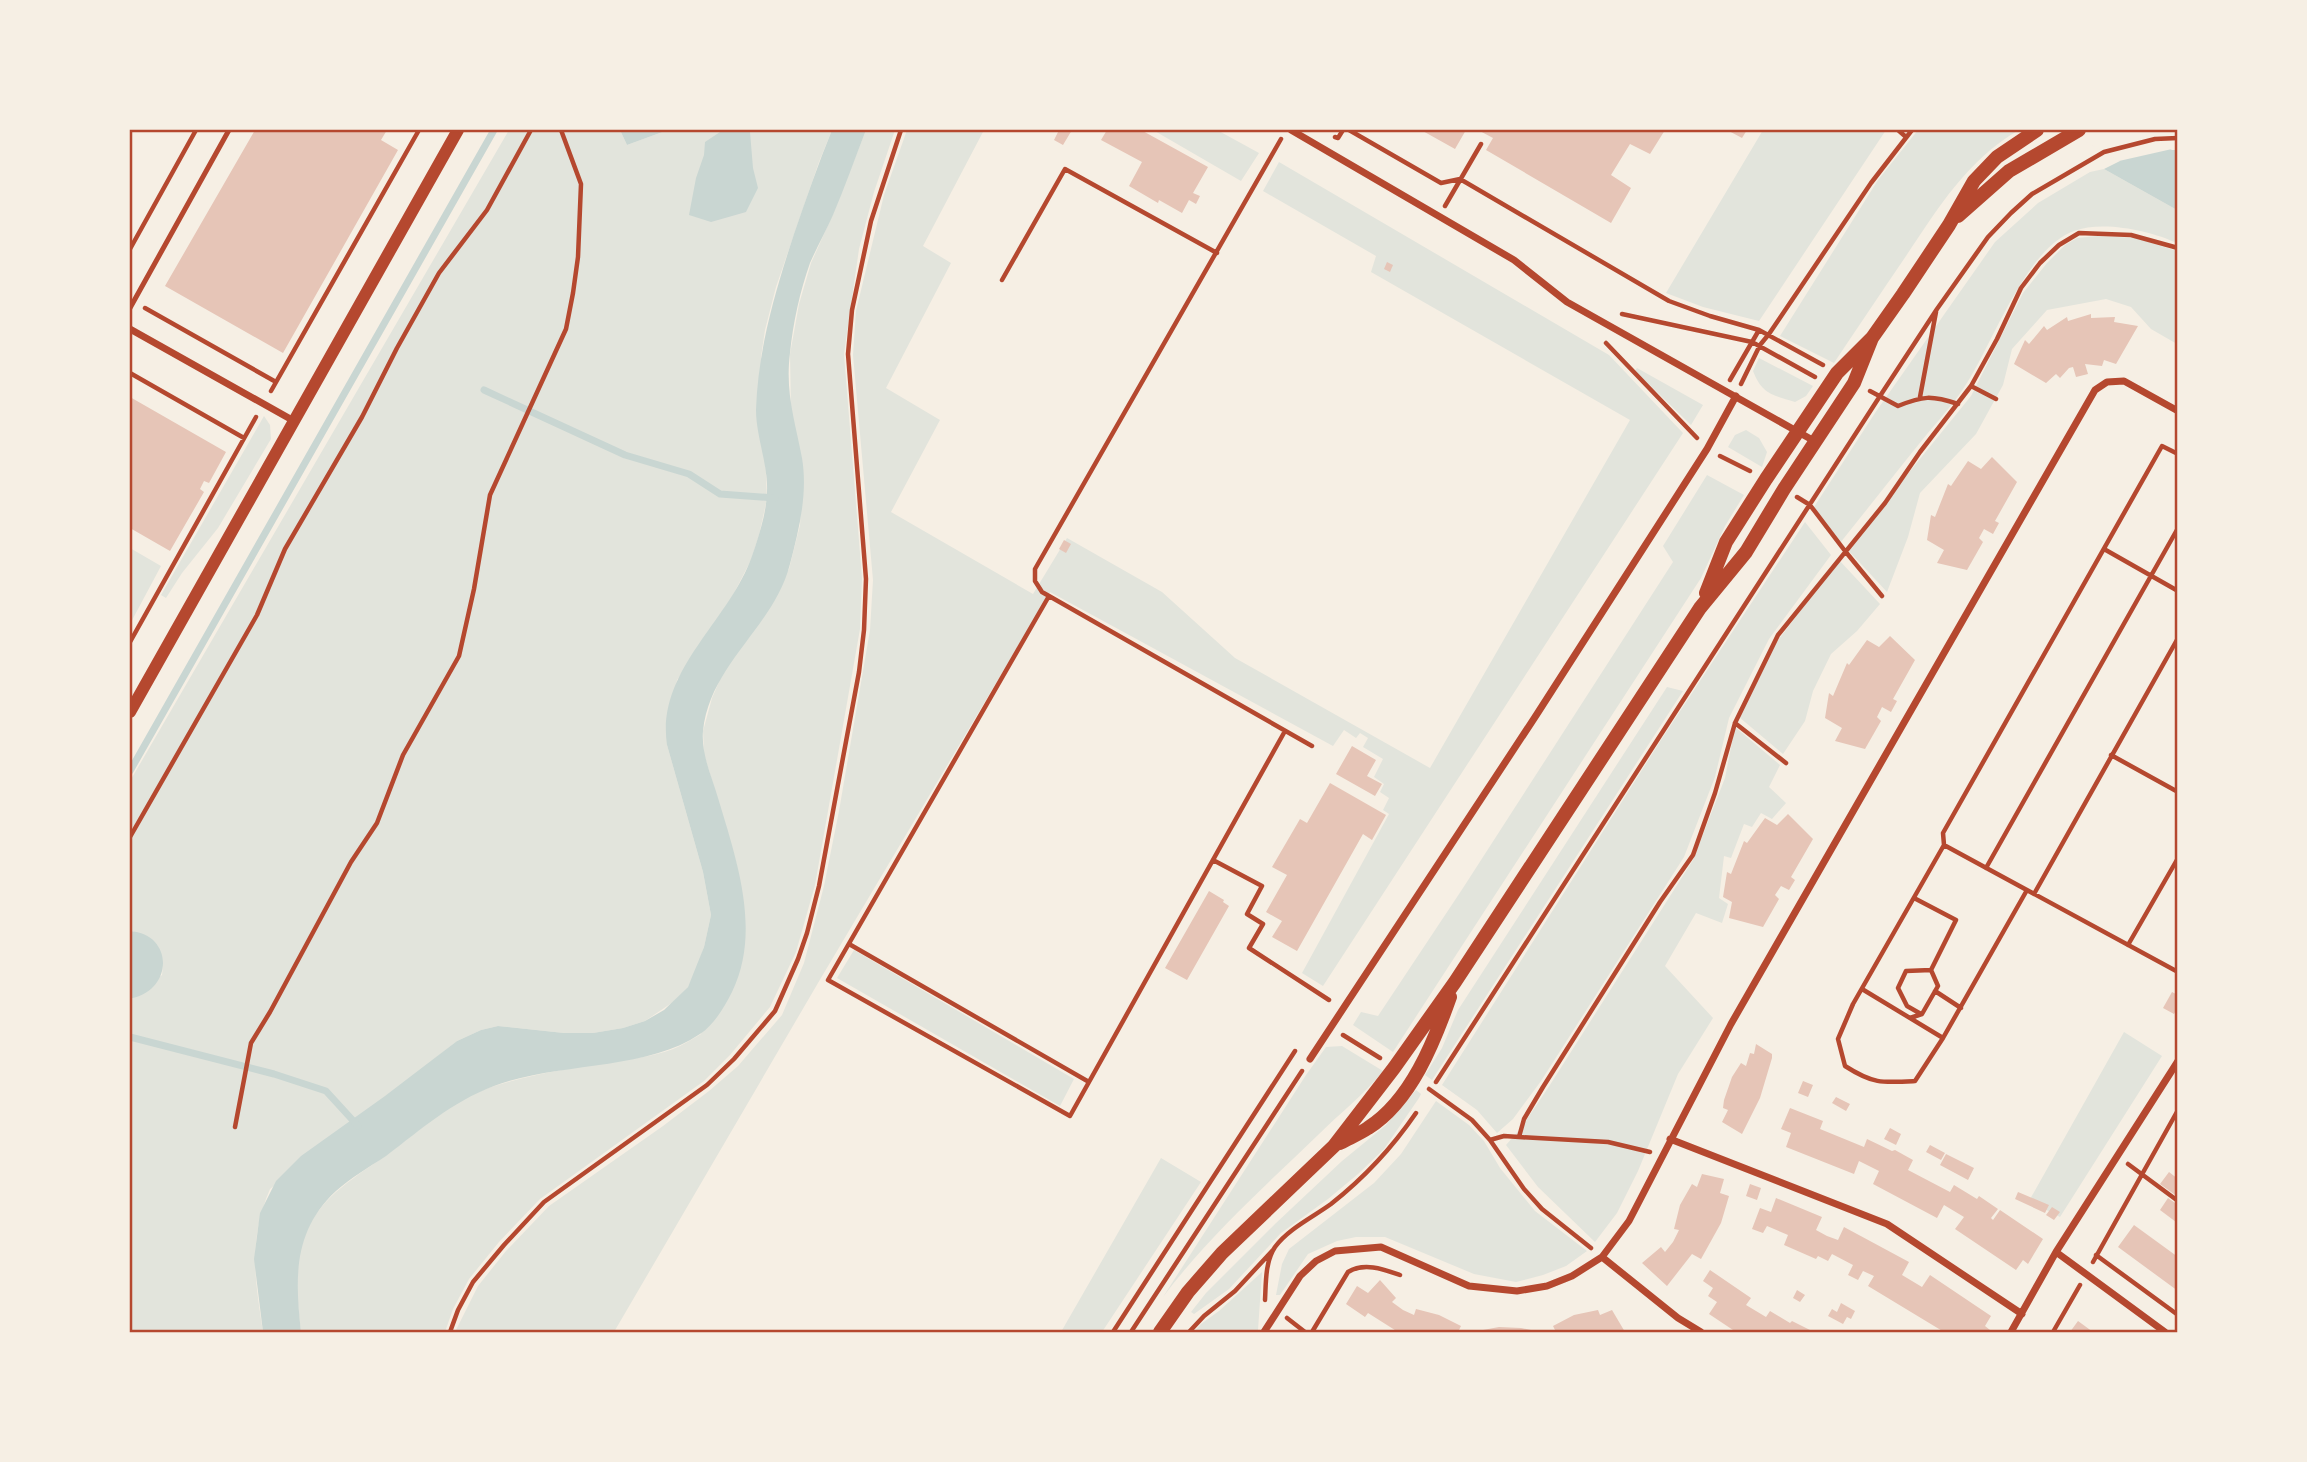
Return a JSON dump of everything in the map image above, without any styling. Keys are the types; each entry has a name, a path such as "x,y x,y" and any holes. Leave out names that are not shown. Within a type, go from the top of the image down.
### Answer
{"main road":[{"path":"1700,608 1726,542 1837,373 1872,338 1949,225 1974,181 1997,157 2038,130"},
{"path":"1949,225 2009,171 2075,131"},
{"path":"1160,1332 1188,1292 1222,1253 1334,1146 1455,982 1700,608 1746,551 1854,383 1872,338"},
{"path":"1334,1146 1371,1127 1396,1103 1431,1048 1455,982"}],"street":[{"path":"130,712 458,130"},
{"path":"1289,130 1514,260 1567,302 1816,442"},
{"path":"130,329 294,421"},
{"path":"1265,1332 1300,1276 1316,1261 1335,1251 1381,1247 1469,1286 1517,1291 1547,1286 1572,1276 1602,1258 1629,1221 1731,1024 2095,390 2107,382 2124,381 2178,411"},
{"path":"1310,1059 1537,714 1707,449 1736,396"},
{"path":"2011,1332 2056,1252 2178,1061"},
{"path":"1670,1139 1887,1224 2022,1314"},
{"path":"2056,1252 2165,1332"},
{"path":"1602,1258 1678,1318 1701,1332"}],"lane":[{"path":"130,308 132,300 229,130"}],"path":[{"path":"130,249 196,130"},
{"path":"130,642 419,130"},
{"path":"130,838 257,615 285,549 362,417 433,284 487,210 531,130"},
{"path":"235,1127 251,1043 351,862 377,823 403,755 459,656 490,495 566,330 578,257 581,184 561,130"},
{"path":"450,1332 458,1310 474,1282 544,1202 707,1085 734,1059 775,1011 798,959 819,886 859,672 863,630 866,579 848,354 852,310 871,221 901,130"},
{"path":"1289,130 1035,569 1035,581 1042,592 1312,746"},
{"path":"1330,134 1338,138 1343,130"},
{"path":"1349,130 1441,183 1461,179 1669,301 1769,334"},
{"path":"1898,130 1906,137"},
{"path":"1736,396 1759,345 1871,183 1912,130"},
{"path":"1424,1100 1937,309 1988,237 2032,194 2104,152 2155,139 2178,138"},
{"path":"1439,216 1481,144"},
{"path":"1002,280 1065,169 1217,253"},
{"path":"1519,1137 1524,1119 1543,1087 1660,902 1693,855 1715,793 1735,723 1778,635 1885,503 1971,386 2021,288 2040,263 2059,245 2079,233 2131,235 2178,248"},
{"path":"132,300 276,382"},
{"path":"1920,397 1937,309"},
{"path":"1620,313 1759,345"},
{"path":"1725,389 1759,330"},
{"path":"1603,341 1707,449 1766,479"},
{"path":"130,373 244,438"},
{"path":"1971,386 1996,399"},
{"path":"1694,436 1700,427"},
{"path":"2026,890 1961,1008 1915,1081 1885,1083 1865,1079 1845,1066 1838,1039 1862,989 1944,845 1943,833 2162,446 2178,454"},
{"path":"1784,489 1810,505 1882,596"},
{"path":"1986,867 2178,528"},
{"path":"2104,549 2178,591"},
{"path":"1049,596 828,980 1070,1116 1286,731"},
{"path":"2034,894 2178,638"},
{"path":"1735,723 1786,763"},
{"path":"2111,755 2178,792"},
{"path":"1944,845 2178,972"},
{"path":"2128,945 2178,858"},
{"path":"1213,860 1262,886 1247,914 1264,924 1250,948 1329,1000 1323,1010"},
{"path":"1914,898 1956,920 1931,970"},
{"path":"849,944 1088,1082"},
{"path":"1910,1018 1922,1014 1938,986 1931,970"},
{"path":"1922,1014 1907,1006 1898,988 1906,971 1931,970"},
{"path":"1862,989 1943,1038"},
{"path":"1935,991 1961,1008"},
{"path":"1113,1332 1297,1048"},
{"path":"1130,1332 1310,1059"},
{"path":"1431,1090 1472,1120 1542,1209 1602,1258"},
{"path":"2053,1332 2178,1110"},
{"path":"1189,1332 1203,1316 1235,1291 1284,1237 1370,1170 1396,1141 1417,1111"},
{"path":"1490,1140 1504,1136 1608,1142 1662,1154"},
{"path":"2141,1174 2178,1201"},
{"path":"1265,1308 1268,1264 1274,1248"},
{"path":"2096,1255 2178,1315"},
{"path":"1311,1332 1348,1272 1355,1268 1378,1268 1400,1275"}],"shaded area":[{"path":"509,130 620,130 627,145 668,130 832,130 776,287 765,330 761,357 767,499 759,535 751,560 733,595 677,680 667,745 703,872 711,915 704,947 688,987 673,1002 645,1021 593,1033 564,1033 498,1026 457,1041 270,1189 258,1226 255,1260 263,1332 130,1332 130,998 162,975 163,965 158,946 130,931 130,781"},
{"path":"620,130 668,130 627,145"},
{"path":"723,130 750,132 753,168 758,188 746,212 711,222 689,215 705,142"},
{"path":"832,130 866,130 833,215 810,263 793,330 789,381 804,471 802,511 797,538 782,587 717,686 708,707 703,731 705,757 732,845 746,920 741,969 732,992 710,1026 678,1046 628,1060 519,1078 494,1086 450,1108 354,1177 322,1206 304,1239 298,1274 301,1332 263,1332 254,1259 260,1213 276,1181 301,1156 457,1041 481,1030 498,1026 564,1033 593,1033 623,1028 645,1021 664,1010 688,987 704,947 711,915 703,872 667,745 667,718 672,693 683,670 741,580 761,529 767,484 756,410 760,365 774,299 787,256"},
{"path":"866,130 895,130 874,192 859,249 844,354 862,578 860,629 815,885 796,952 770,1007 730,1055 704,1081 540,1199 499,1242 469,1279 453,1309 445,1332 301,1332 297,1282 299,1257 306,1233 321,1208 353,1178 442,1113 485,1089 540,1074 657,1054 701,1034 743,899 736,862 704,754 703,731 722,675 789,569 800,525 803,474 791,413 790,354 799,304 811,263"},
{"path":"907,130 984,130 923,246 951,263 886,388 940,420 891,512 1033,594 1067,538 1162,592 1235,658 1430,768 1630,420 1371,272 1376,256 1263,191 1279,162 1609,355 1683,433 1323,986 1302,973 1389,814 1383,810 1389,798 1380,792 1384,784 1374,777 1383,759 1363,747 1368,738 1360,733 1356,738 1344,730 1333,746 1050,592 614,1332 455,1332 478,1286 506,1251 549,1206 663,1126 738,1066 782,1015 804,963 824,886 839,811 870,630 873,580 853,355 856,311 884,195"},
{"path":"1153,130 1217,130 1259,153 1241,181"},
{"path":"1763,130 1886,130 1759,321 1703,307 1666,293"},
{"path":"1918,130 2019,130 1984,155 1955,186 1834,363 1780,336 1878,180"},
{"path":"2067,130 2135,130 2172,150 2177,150 2177,210 2104,169 2120,161"},
{"path":"2104,169 2177,210 2177,243 2141,231 2112,227 2074,231 2056,241 2025,278 1958,396 1840,543 1814,507 1875,413 1995,242 2038,203 2090,172"},
{"path":"2077,238 2136,238 2177,251 2177,344 2151,329 2131,307 2106,299 2047,310 2012,349 2003,385 1976,434 1920,493 1908,537 1887,592 1847,549 1971,396 2023,293 2065,245"},
{"path":"1759,358 1813,386 1806,396 1795,402 1769,392 1760,385 1753,371"},
{"path":"1637,368 1703,405 1691,425 1635,371"},
{"path":"264,416 270,425 271,439 218,528 166,598 161,595"},
{"path":"1746,430 1759,438 1767,452 1762,467 1728,447 1735,435"},
{"path":"1707,475 1744,495 1725,526 1701,578 1393,1052 1353,1025 1361,1012 1378,1016 1673,562 1663,546"},
{"path":"1805,522 1831,555 1769,639 1729,718 1715,777 1684,857 1541,1081 1513,1119 1497,1133 1477,1110 1442,1085 1661,740"},
{"path":"130,548 161,566 130,624"},
{"path":"1839,560 1880,604 1857,631 1831,654 1813,691 1805,721 1783,754 1739,717 1776,643"},
{"path":"1667,687 1683,691 1432,1080 1425,1075 1442,1048 1458,1010"},
{"path":"1735,727 1780,765 1769,787 1786,803 1772,819 1761,813 1752,827 1744,824 1731,858 1724,856 1719,898 1728,904 1722,923 1696,913 1665,966 1713,1018 1678,1074 1638,1171 1617,1213 1595,1242 1538,1187 1506,1145 1548,1088 1693,860 1725,778"},
{"path":"130,931 144,934 154,941 161,951 163,962 156,984 133,998 130,998"},
{"path":"854,950 1074,1079 1060,1106 837,978"},
{"path":"2124,1032 2162,1056 2060,1217 2029,1201"},
{"path":"1342,1046 1383,1071 1237,1213 1163,1297 1306,1075 1326,1047"},
{"path":"1416,1090 1421,1094 1419,1098 1384,1149 1328,1199 1281,1233 1229,1289 1194,1314 1191,1312 1206,1293 1275,1224 1342,1161 1386,1125"},
{"path":"1436,1101 1469,1125 1484,1141 1500,1168 1535,1211 1587,1251 1566,1266 1516,1282 1474,1274 1385,1237 1356,1237 1337,1241 1308,1254 1280,1295 1276,1295 1282,1264 1289,1249 1374,1183 1401,1154"},
{"path":"1161,1158 1201,1182 1102,1332 1061,1332"},
{"path":"1262,1272 1256,1332 1194,1332 1201,1324"}],"pier":[{"path":"2065,130 2139,130 2172,149 2119,161"}],"building":[{"path":"255,130 387,130 381,140 398,150 283,353 165,286"},
{"path":"1059,130 1072,130 1063,145 1054,140"},
{"path":"1107,130 1141,130 1208,167 1193,193 1200,196 1196,204 1189,200 1182,213 1129,186 1142,162 1101,140"},
{"path":"1421,130 1466,130 1455,149"},
{"path":"1478,130 1665,130 1650,154 1630,144 1611,175 1631,188 1611,223 1486,150 1493,138"},
{"path":"1727,130 1747,130 1742,138"},
{"path":"1387,262 1393,265 1390,272 1384,269"},
{"path":"2091,314 2091,318 2115,317 2114,322 2138,326 2116,364 2104,360 2102,366 2085,364 2088,374 2076,377 2073,367 2069,368 2060,378 2056,374 2046,383 2014,364 2025,340 2029,344 2044,326 2047,330 2067,317 2068,321"},
{"path":"130,397 226,452 209,483 204,481 200,489 204,492 170,551 130,528"},
{"path":"1992,457 2017,482 1995,521 1999,523 1993,534 1984,529 1979,538 1983,542 1967,570 1937,563 1944,550 1927,540 1931,515 1935,517 1948,484 1951,486 1968,461 1981,469"},
{"path":"1064,540 1071,544 1066,553 1059,549"},
{"path":"1890,636 1915,660 1893,699 1897,701 1891,712 1882,707 1877,717 1881,721 1865,749 1835,741 1842,728 1825,718 1829,693 1833,696 1847,663 1849,665 1867,640 1879,647"},
{"path":"1352,746 1376,760 1367,776 1382,784 1375,796 1336,774"},
{"path":"1330,783 1386,815 1372,840 1363,834 1297,951 1272,937 1282,921 1266,912 1287,875 1272,867 1300,819 1307,823"},
{"path":"1788,814 1813,839 1791,877 1795,880 1789,890 1781,886 1775,895 1779,899 1763,927 1729,918 1732,902 1723,897 1727,872 1731,874 1744,841 1747,843 1765,818 1777,825"},
{"path":"1209,891 1229,906 1187,980 1165,968"},
{"path":"2172,992 2178,995 2178,1007 2174,1014 2163,1008"},
{"path":"1756,1044 1772,1054 1772,1058 1760,1098 1742,1134 1722,1122 1728,1110 1723,1108 1724,1100 1732,1077 1741,1063 1746,1066 1750,1053 1754,1054"},
{"path":"1803,1081 1813,1085 1808,1097 1798,1093"},
{"path":"1836,1097 1850,1104 1846,1111 1832,1103"},
{"path":"1790,1108 1823,1121 1820,1129 1864,1147 1867,1139 1895,1150 1913,1160 1908,1170 1950,1192 1954,1185 1977,1199 1979,1196 1998,1209 1991,1218 1993,1220 2000,1210 2043,1239 2028,1264 2023,1260 2016,1270 1955,1229 1964,1217 1944,1205 1937,1218 1873,1184 1879,1171 1859,1161 1854,1174 1786,1147 1791,1133 1781,1129"},
{"path":"1890,1128 1901,1134 1896,1145 1884,1139"},
{"path":"1930,1145 1945,1153 1941,1160 1926,1152"},
{"path":"1946,1154 1974,1168 1968,1180 1940,1165"},
{"path":"2169,1172 2178,1179 2178,1197 2160,1184"},
{"path":"1702,1174 1724,1179 1720,1193 1729,1196 1721,1223 1701,1259 1692,1254 1667,1286 1642,1263 1661,1247 1665,1252 1673,1242 1679,1230 1674,1229 1680,1205 1692,1184 1697,1187"},
{"path":"1750,1184 1761,1188 1757,1200 1746,1196"},
{"path":"2018,1192 2049,1205 2045,1213 2015,1199"},
{"path":"1776,1198 1822,1217 1816,1230 1827,1236 1838,1240 1844,1227 1909,1262 1902,1275 1922,1287 1930,1275 1991,1316 1985,1326 1990,1330 1944,1332 1868,1286 1874,1276 1863,1271 1858,1280 1848,1275 1853,1265 1832,1254 1828,1261 1818,1256 1816,1259 1784,1245 1788,1235 1767,1226 1763,1233 1752,1229 1760,1208 1771,1212"},
{"path":"2168,1198 2178,1205 2176,1222 2160,1210"},
{"path":"2052,1207 2060,1212 2054,1220 2046,1215"},
{"path":"2134,1225 2178,1257 2178,1291 2118,1247"},
{"path":"1710,1270 1751,1298 1746,1305 1766,1317 1770,1311 1790,1323 1792,1321 1814,1332 1736,1332 1709,1314 1717,1302 1708,1296 1713,1288 1703,1281"},
{"path":"1380,1280 1396,1298 1392,1302 1403,1310 1414,1315 1416,1309 1439,1315 1461,1326 1458,1332 1398,1332 1368,1313 1365,1317 1346,1304 1357,1286 1368,1293"},
{"path":"1797,1290 1805,1295 1800,1302 1793,1298"},
{"path":"1841,1303 1855,1311 1851,1319 1847,1317 1843,1324 1828,1316 1832,1309 1837,1312"},
{"path":"1598,1310 1600,1315 1612,1310 1625,1332 1556,1332 1553,1326 1574,1315"},
{"path":"2078,1321 2093,1332 2070,1332"},
{"path":"1499,1327 1521,1328 1531,1332 1483,1332"}],"waterway":[{"path":"130,771 494,130"},
{"path":"484,390 625,455 689,474 720,494 775,498"},
{"path":"130,1037 274,1074 326,1091 358,1126"}]}
